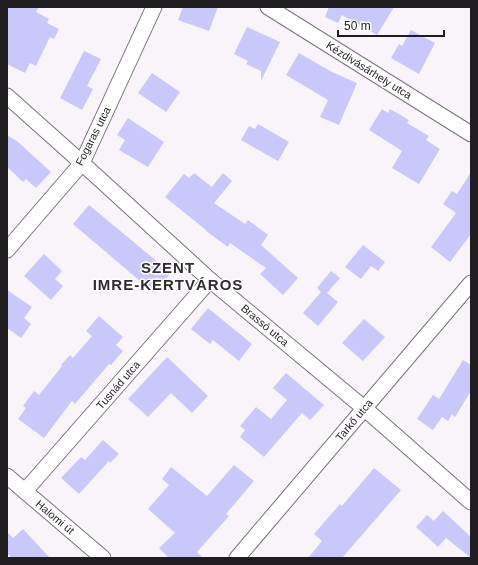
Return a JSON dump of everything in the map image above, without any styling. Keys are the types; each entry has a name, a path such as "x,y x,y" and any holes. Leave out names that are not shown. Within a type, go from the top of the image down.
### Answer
{"street":[{"name":"Fogaras utca","path":"7,250 82,162 154,7"},
{"name":"Kézdivásárhely utca","path":"268,7 471,134"},
{"name":"Brassó utca","path":"7,96 82,162 210,280 364,408 471,502"},
{"name":"Tusnád utca","path":"25,491 210,280"},
{"name":"Tarkő utca","path":"237,558 471,283"},
{"name":"Halomi út","path":"7,476 103,558"}],"building":[{"path":"7,7 39,7 36,12 49,19 47,23 59,29 54,39 50,37 36,66 30,63 25,73 7,64"},
{"path":"183,7 218,7 209,31 178,20"},
{"path":"329,7 394,7 377,35 342,15 338,23 325,17"},
{"path":"247,27 280,42 261,81 261,71 246,64 248,61 234,54"},
{"path":"411,30 435,43 419,74 391,58 399,44 402,46"},
{"path":"84,51 101,59 87,86 93,89 82,110 60,98"},
{"path":"299,53 332,72 357,83 339,125 320,117 328,100 286,75"},
{"path":"152,73 180,92 166,112 138,93"},
{"path":"382,109 388,113 390,109 409,120 407,123 429,136 426,140 440,149 419,184 392,168 402,151 369,130"},
{"path":"128,118 164,142 148,167 119,150 125,140 117,135"},
{"path":"258,124 289,142 278,161 241,140 249,126 255,129"},
{"path":"7,135 18,142 51,172 36,188 26,179 23,182 7,167"},
{"path":"471,172 471,234 450,262 431,247 456,213 443,204 452,191 457,194"},
{"path":"194,173 212,187 223,173 232,181 214,203 245,224 248,220 268,235 261,245 298,278 283,295 260,274 266,268 230,243 228,247 165,197 184,174 189,178"},
{"path":"89,205 171,273 154,293 73,224"},
{"path":"363,245 385,262 378,271 371,266 361,279 345,267"},
{"path":"44,254 62,271 55,279 63,286 51,300 24,276"},
{"path":"331,271 340,278 327,293 338,302 318,326 303,313 321,292 317,288"},
{"path":"7,290 32,307 24,318 31,324 21,338 7,328"},
{"path":"208,308 252,344 239,361 213,340 210,344 191,329"},
{"path":"99,316 123,337 116,345 123,351 111,365 109,364 75,404 72,401 44,438 18,419 26,408 23,406 34,391 39,395 62,366 61,365 70,355 73,358 92,336 86,331"},
{"path":"364,319 385,337 363,361 342,343"},
{"path":"167,357 208,396 192,413 171,393 148,417 128,399"},
{"path":"463,360 471,365 471,391 455,417 452,414 448,421 442,417 433,430 417,419 433,395 439,399"},
{"path":"286,373 324,405 310,420 302,413 264,457 240,437 245,430 240,426 256,407 271,419 287,400 273,388"},
{"path":"103,440 119,454 110,463 109,461 79,494 61,478 81,457 85,460"},
{"path":"234,465 254,481 226,514 229,516 197,552 203,558 169,558 159,548 175,533 148,509 169,485 162,479 171,467 207,496"},
{"path":"374,468 401,490 342,558 308,558 322,541 314,534 340,504 342,506"},
{"path":"443,511 471,537 471,558 446,538 438,547 416,527 427,515 434,521"},
{"path":"23,529 50,558 12,558 7,553 7,532 13,538"}],"district":[{"name":"SZENT IMRE-KERTVÁROS","path":"168,276"}]}
